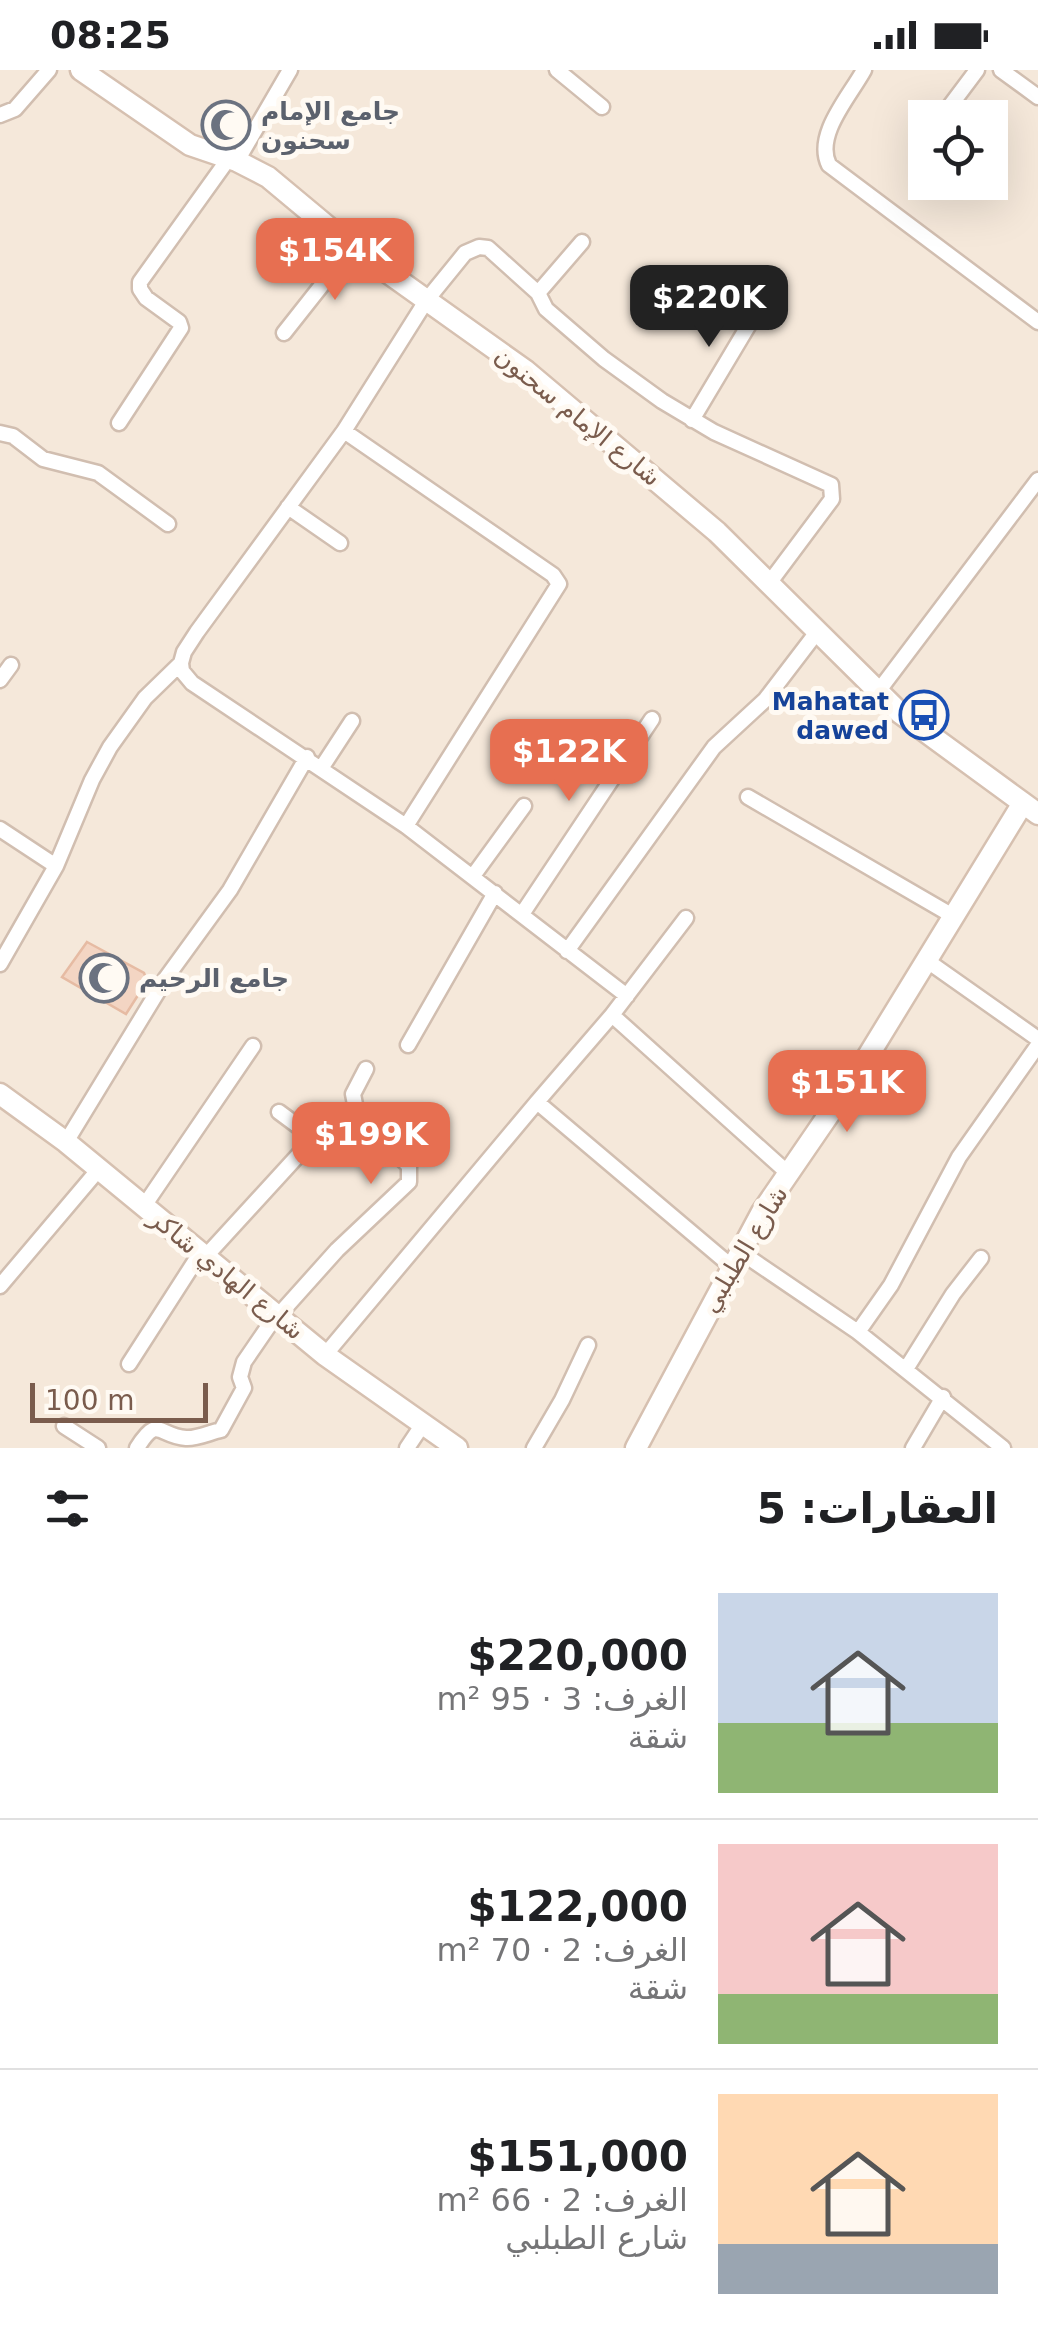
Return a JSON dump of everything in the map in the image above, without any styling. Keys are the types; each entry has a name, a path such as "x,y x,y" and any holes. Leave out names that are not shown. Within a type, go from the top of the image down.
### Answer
{"street":[{"path":"0,115 15,109 49,70"},
{"name":"شارع الإمام سحنون","path":"81,70 184,141 233,159 274,182 352,247 526,371 678,498 770,582 877,694 960,760 1030,808"},
{"path":"119,422 181,328 144,296 140,282 233,159 290,70"},
{"path":"557,70 602,107"},
{"path":"864,70 827,136 825,155 829,165 1038,322"},
{"path":"954,100 977,70"},
{"path":"1000,70 1038,97"},
{"path":"538,293 582,242"},
{"path":"627,996 406,826 192,683 182,671 184,652 344,431 426,301 465,253 482,246 538,293 544,306 604,359 692,420 833,488 832,499 770,582"},
{"path":"284,333 352,247"},
{"path":"692,420 763,301"},
{"path":"344,431 553,575 559,584 406,826"},
{"path":"0,433 13,436 44,459 98,473 168,524"},
{"path":"877,694 1038,480"},
{"path":"288,506 340,543"},
{"path":"568,951 714,747 765,700 817,632"},
{"path":"0,964 56,866 92,780 120,730 156,685 181,663"},
{"path":"0,680 11,666"},
{"path":"522,914 652,719"},
{"path":"322,768 352,721"},
{"path":"66,1142 134,1027 230,890 307,758"},
{"path":"748,797 953,916"},
{"path":"474,876 524,806"},
{"name":"شارع الطبلبي","path":"636,1448 735,1258 860,1069 953,916 1030,808"},
{"path":"0,829 56,866"},
{"path":"408,1044 495,893"},
{"path":"326,1355 612,1015 686,918"},
{"path":"858,1332 891,1284 953,1168 1037,1047 926,960"},
{"path":"612,1015 789,1174"},
{"path":"144,1206 253,1046"},
{"path":"137,1448 148,1430 158,1427 187,1443 220,1430 244,1388 240,1377 244,1362 279,1316 337,1250 409,1182 408,1166 357,1115 353,1094 366,1069"},
{"name":"شارع الهادي شاكر","path":"0,1094 66,1142 326,1355 457,1448"},
{"path":"537,1102 735,1258 858,1332 1003,1448"},
{"path":"129,1364 204,1254 314,1138 279,1112"},
{"path":"0,1286 99,1169"},
{"path":"906,1369 953,1294 981,1258"},
{"path":"534,1448 588,1345"},
{"path":"913,1448 943,1397"},
{"path":"407,1448 422,1424"},
{"path":"64,1426 98,1448"}],"shaded area":[{"path":"0,70 1038,70 1038,1448 0,1448"}],"building":[{"name":"جامع الإمام سحنون","path":"214,104 249,117 235,143 204,132"},
{"name":"جامع الرحيم","path":"87,942 144,973 147,981 126,1014 62,977"}],"place":[{"name":"جامع الإمام سحنون","path":"226,125"},
{"name":"Mahatat dawed","path":"924,715"},
{"name":"جامع الرحيم","path":"104,978"}]}
